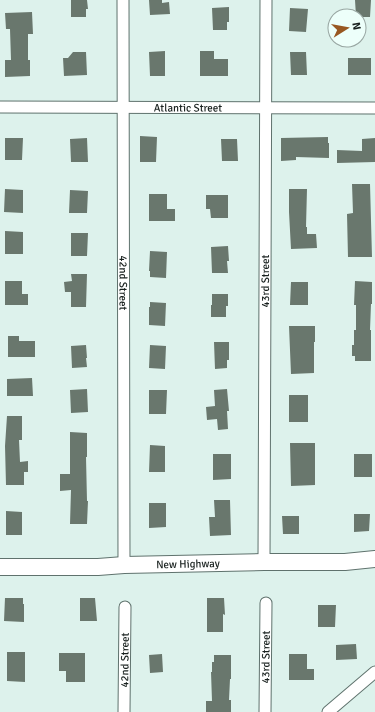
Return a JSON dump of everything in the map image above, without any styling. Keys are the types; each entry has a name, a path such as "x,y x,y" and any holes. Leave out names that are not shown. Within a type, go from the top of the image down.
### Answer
{"main road":[{"name":"New Highway","path":"0,567 98,567 124,565 264,562 345,562 375,559"}],"street":[{"name":"42nd Street","path":"123,0 124,565"},
{"name":"43rd Street","path":"264,562 266,0"},
{"name":"Atlantic Street","path":"0,107 375,108"},
{"name":"43rd Street","path":"265,712 266,603"},
{"name":"42nd Street","path":"124,712 125,607"},
{"path":"328,712 375,672"}],"building":[{"path":"71,0 87,0 88,9 86,9 86,17 71,17"},
{"path":"149,0 162,0 162,3 169,2 170,14 150,15"},
{"path":"355,0 371,0 370,17 367,17 367,8 356,8"},
{"path":"229,7 229,22 227,22 227,30 213,30 212,8"},
{"path":"290,8 308,9 306,32 289,31"},
{"path":"32,12 33,34 28,34 28,60 30,60 30,76 5,77 5,60 11,60 10,29 6,29 5,13"},
{"path":"165,51 165,76 150,76 149,52"},
{"path":"200,51 214,51 214,59 228,59 228,76 200,76"},
{"path":"73,52 86,52 87,75 64,76 63,58 68,58"},
{"path":"290,52 306,52 307,75 291,75"},
{"path":"348,58 371,58 371,75 348,75"},
{"path":"140,136 157,137 156,162 140,162"},
{"path":"328,137 329,158 296,157 296,160 281,161 281,138"},
{"path":"5,138 23,138 22,160 5,160"},
{"path":"87,138 88,162 71,162 70,139"},
{"path":"375,138 375,162 337,163 337,150 362,151 362,139"},
{"path":"221,139 237,139 238,161 222,161"},
{"path":"352,184 370,184 372,257 348,257 347,214 353,213"},
{"path":"5,189 23,190 23,213 4,212"},
{"path":"289,189 307,189 307,234 316,234 317,248 291,249"},
{"path":"70,190 88,191 87,213 69,213"},
{"path":"149,194 167,194 167,209 175,209 175,221 149,221"},
{"path":"206,195 228,195 228,218 211,218 210,209 206,209"},
{"path":"5,231 23,232 23,254 5,254"},
{"path":"71,233 88,233 87,256 71,256"},
{"path":"228,246 228,273 212,273 211,247"},
{"path":"150,251 167,252 166,278 150,277"},
{"path":"71,274 87,274 86,307 71,307 71,292 65,292 64,282 72,281"},
{"path":"5,281 22,281 22,294 28,294 28,305 5,305"},
{"path":"355,281 372,282 370,330 371,361 355,361 355,356 352,356 354,330 356,330 356,305 354,305"},
{"path":"291,282 308,282 308,305 290,305"},
{"path":"212,294 228,294 226,317 211,317"},
{"path":"150,302 166,303 165,326 149,325"},
{"path":"289,326 315,326 314,373 291,374"},
{"path":"8,336 19,336 19,341 35,341 35,357 8,357"},
{"path":"214,342 229,342 229,360 227,360 227,368 215,369"},
{"path":"86,345 87,367 72,368 71,346"},
{"path":"150,345 166,346 165,369 149,368"},
{"path":"32,378 33,396 7,396 7,379"},
{"path":"87,389 88,412 71,413 70,390"},
{"path":"227,389 229,411 227,411 228,429 218,430 217,419 207,420 206,407 215,406 214,390"},
{"path":"149,390 167,390 166,414 149,414"},
{"path":"289,395 308,395 308,422 289,422"},
{"path":"7,416 22,416 22,440 19,440 20,462 28,461 28,472 24,472 24,485 6,485 5,446"},
{"path":"70,432 87,433 87,524 70,524 71,490 60,491 60,474 70,474"},
{"path":"290,443 315,443 315,485 291,486"},
{"path":"150,445 165,446 165,472 149,472"},
{"path":"213,454 231,454 231,479 213,480"},
{"path":"354,454 372,454 372,477 354,477"},
{"path":"214,500 230,500 231,535 210,536 209,517 215,517"},
{"path":"149,503 166,503 166,527 149,528"},
{"path":"6,511 22,512 22,535 6,535"},
{"path":"354,514 370,514 369,531 354,532"},
{"path":"282,516 299,516 299,534 283,534"},
{"path":"5,598 23,598 24,622 4,621"},
{"path":"80,598 95,598 97,621 80,621"},
{"path":"207,598 224,598 225,615 223,614 223,632 207,632"},
{"path":"318,605 336,605 335,627 318,627"},
{"path":"356,644 357,659 336,660 336,645"},
{"path":"7,652 25,652 25,682 7,681"},
{"path":"59,653 85,653 85,682 66,682 66,671 59,671"},
{"path":"162,654 163,672 150,673 149,655"},
{"path":"289,654 307,654 307,669 314,669 314,680 289,680"},
{"path":"214,655 231,655 229,700 231,700 231,712 206,712 206,701 212,701 211,672 212,662 214,662"}]}
